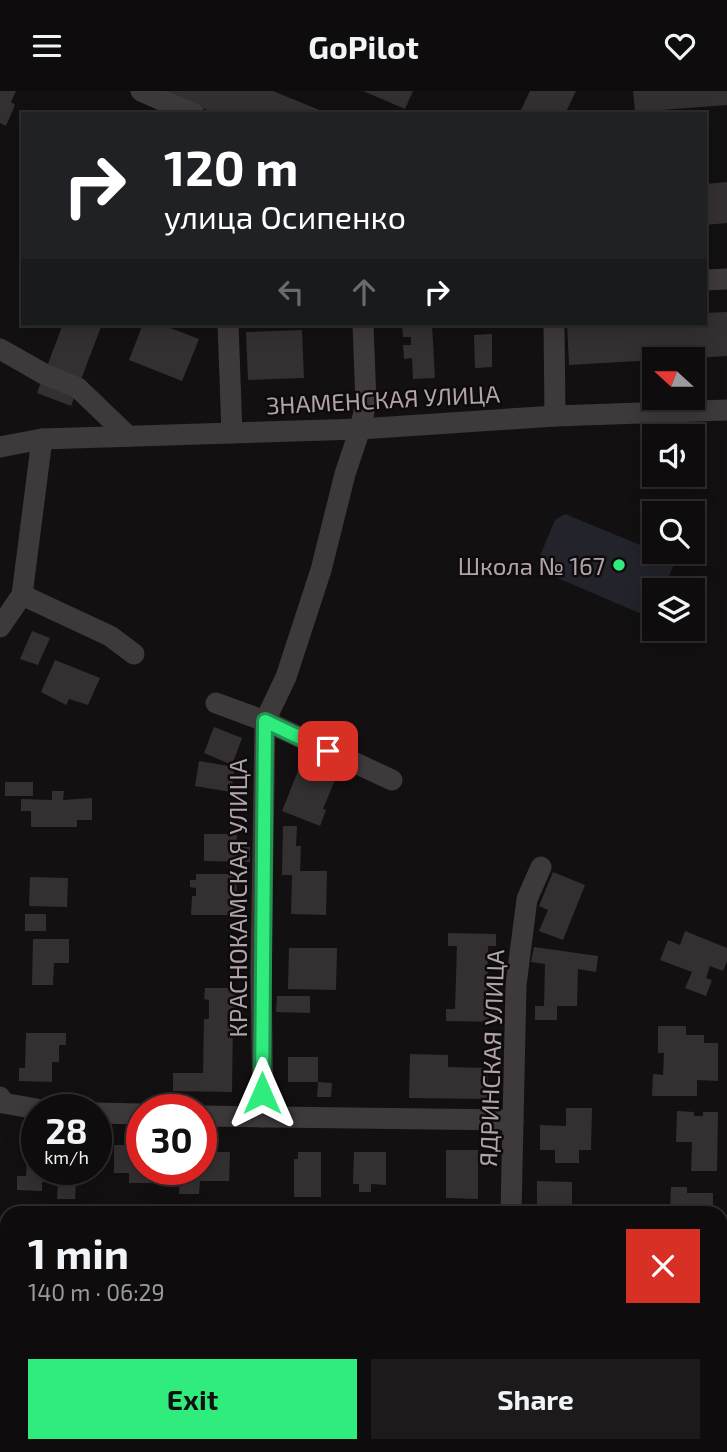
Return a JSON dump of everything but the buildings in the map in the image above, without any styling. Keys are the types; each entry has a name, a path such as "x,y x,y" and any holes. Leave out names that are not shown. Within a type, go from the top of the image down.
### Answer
{"street":[{"path":"141,91 189,112"},
{"path":"707,280 727,279"},
{"path":"228,326 232,433"},
{"path":"265,721 286,677 317,582 345,474 360,429 366,403 363,326"},
{"path":"554,326 555,416"},
{"path":"0,349 44,374 78,387 128,436"},
{"name":"ЗНАМЕНСКАЯ УЛИЦА","path":"0,447 42,439 360,429 555,416 727,410"},
{"path":"0,627 22,595 42,439"},
{"path":"22,595 110,636 134,654"},
{"path":"216,703 265,721 392,780"},
{"name":"КРАСНОКАМСКАЯ УЛИЦА","path":"263,1117 261,973 265,721"},
{"name":"ЯДРИНСКАЯ УЛИЦА","path":"511,1206 516,985 527,899 541,867"},
{"path":"2,1100 21,1105"},
{"path":"217,1116 513,1121"}],"shaded area":[{"path":"565,514 642,546 642,564 674,564 668,578 642,578 642,614 539,570 537,563 555,520"}],"place":[{"name":"Школа № 167","path":"619,565"}],"route":[{"path":"262,1093 265,721 328,751"}]}
